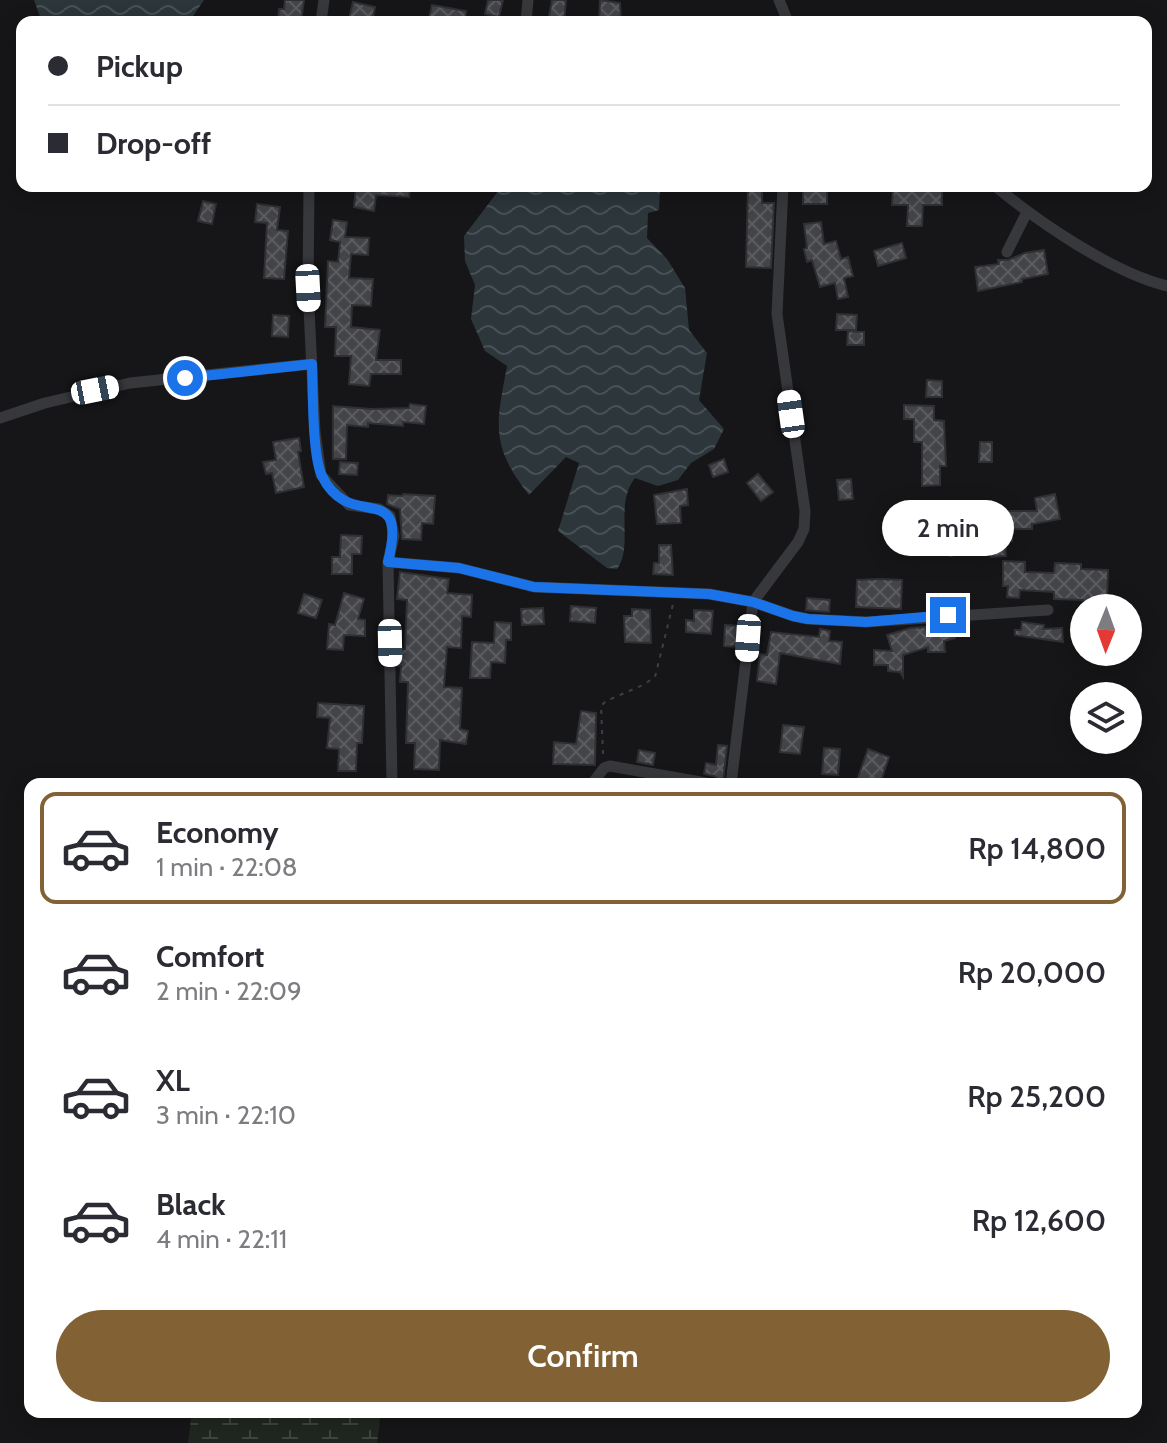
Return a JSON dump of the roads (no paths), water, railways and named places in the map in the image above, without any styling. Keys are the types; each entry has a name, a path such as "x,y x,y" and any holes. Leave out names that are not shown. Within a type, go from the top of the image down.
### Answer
{"street":[{"path":"309,192 308,288 315,432 321,475 349,505 379,509 394,522 388,562 392,778"},
{"path":"732,778 753,602 764,583 798,542 804,529 805,511 777,314 783,192"},
{"path":"1002,192 1027,212 1080,245 1150,281 1167,286"},
{"path":"1007,252 1027,212"},
{"path":"0,418 45,403 130,383 312,364"},
{"path":"388,562 459,568 534,587 677,591 753,602 799,618 866,622 1048,610"},
{"path":"596,778 604,768 610,766 678,778"}],"water":[{"path":"34,0 204,0 193,16 40,16"},
{"path":"497,192 660,192 659,210 648,213 647,238 667,259 685,288 689,330 707,353 699,400 724,429 714,449 691,463 678,480 658,486 635,478 626,500 624,549 617,569 607,568 558,531 579,463 566,457 529,495 508,462 499,434 500,404 507,366 485,351 471,319 475,285 465,261 464,236"}]}
